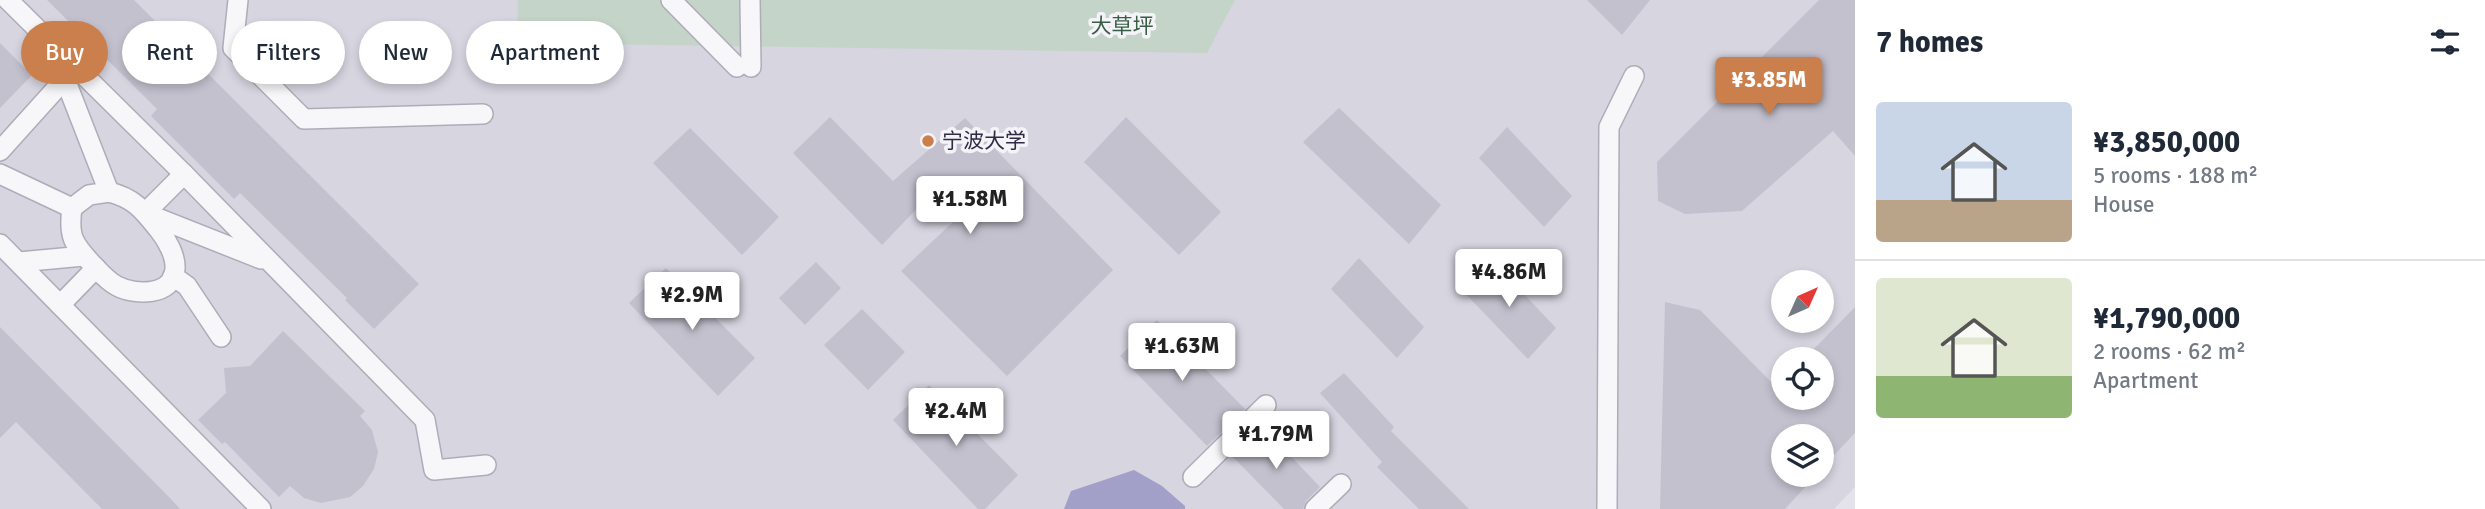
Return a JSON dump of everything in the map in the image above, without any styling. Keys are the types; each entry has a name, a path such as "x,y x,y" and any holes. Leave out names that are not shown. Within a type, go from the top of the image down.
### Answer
{"street":[{"path":"8,0 26,21"},
{"path":"238,0 233,48 304,119 483,114"},
{"path":"671,0 744,66 750,0"},
{"path":"1607,509 1609,127 1634,76"},
{"path":"0,151 60,84"},
{"path":"74,84 109,192"},
{"path":"82,84 184,174 425,421 433,471 486,465"},
{"path":"0,174 72,208"},
{"path":"145,213 184,174"},
{"path":"109,192 128,197 164,237 174,259 173,276 153,292 139,292 114,285 76,246 69,228 72,208 89,195 109,192"},
{"path":"145,213 268,262"},
{"path":"0,244 261,509"},
{"path":"19,262 90,262"},
{"path":"60,305 90,262"},
{"path":"173,276 187,286 221,337"},
{"path":"1193,477 1266,405"},
{"path":"1315,509 1341,484"}],"shaded area":[{"name":"宁波大学","path":"0,0 1855,0 1855,487 1834,509 0,509"}],"green space":[{"name":"大草坪","path":"518,0 1235,0 1207,53 624,45 624,21 518,21"}],"water":[{"path":"1134,470 1162,486 1185,506 1185,509 1064,509 1071,491"}],"building":[{"path":"47,0 134,0 155,21 122,21 122,74 108,60 108,21 68,21"},
{"path":"1587,0 1650,0 1622,35"},
{"path":"1819,0 1855,0 1855,156 1833,131 1742,211 1685,214 1658,201 1657,162"},
{"path":"0,43 21,64 21,84 23,84 0,108"},
{"path":"217,83 419,284 374,329 345,300 347,298 240,193 234,199 151,116 157,109 132,84"},
{"path":"1339,108 1441,205 1409,244 1303,142"},
{"path":"830,117 893,181 965,118 1113,270 1007,376 901,271 953,222 928,197 882,245 793,153"},
{"path":"1126,117 1221,212 1179,255 1084,162"},
{"path":"1507,127 1572,196 1544,227 1479,158"},
{"path":"690,128 779,217 742,255 653,163"},
{"path":"1359,258 1424,327 1397,358 1331,289"},
{"path":"1491,259 1556,328 1528,359 1462,290"},
{"path":"816,262 841,288 805,325 779,298"},
{"path":"666,268 755,358 718,396 629,303"},
{"path":"1665,302 1700,310 1771,382 1771,410 1834,410 1834,347 1816,347 1830,333 1834,333 1834,328 1855,307 1855,433 1834,455 1834,424 1771,424 1771,487 1805,487 1785,509 1660,509"},
{"path":"862,309 905,352 868,390 824,345"},
{"path":"1157,320 1245,409 1207,446 1120,356"},
{"path":"0,327 180,509 102,509 16,422 0,438"},
{"path":"283,331 365,411 360,416 372,430 378,452 374,469 363,486 350,497 321,503 304,498 290,486 279,497 225,442 222,444 198,420 226,393 224,368 250,366"},
{"path":"1344,373 1394,427 1391,431 1469,509 1419,509 1377,467 1382,462 1320,393"},
{"path":"929,385 1018,475 985,509 978,509 893,420"},
{"path":"1262,426 1320,487 1306,501 1303,509 1284,509 1232,456"}],"place":[{"name":"宁波大学","path":"928,141"}]}
